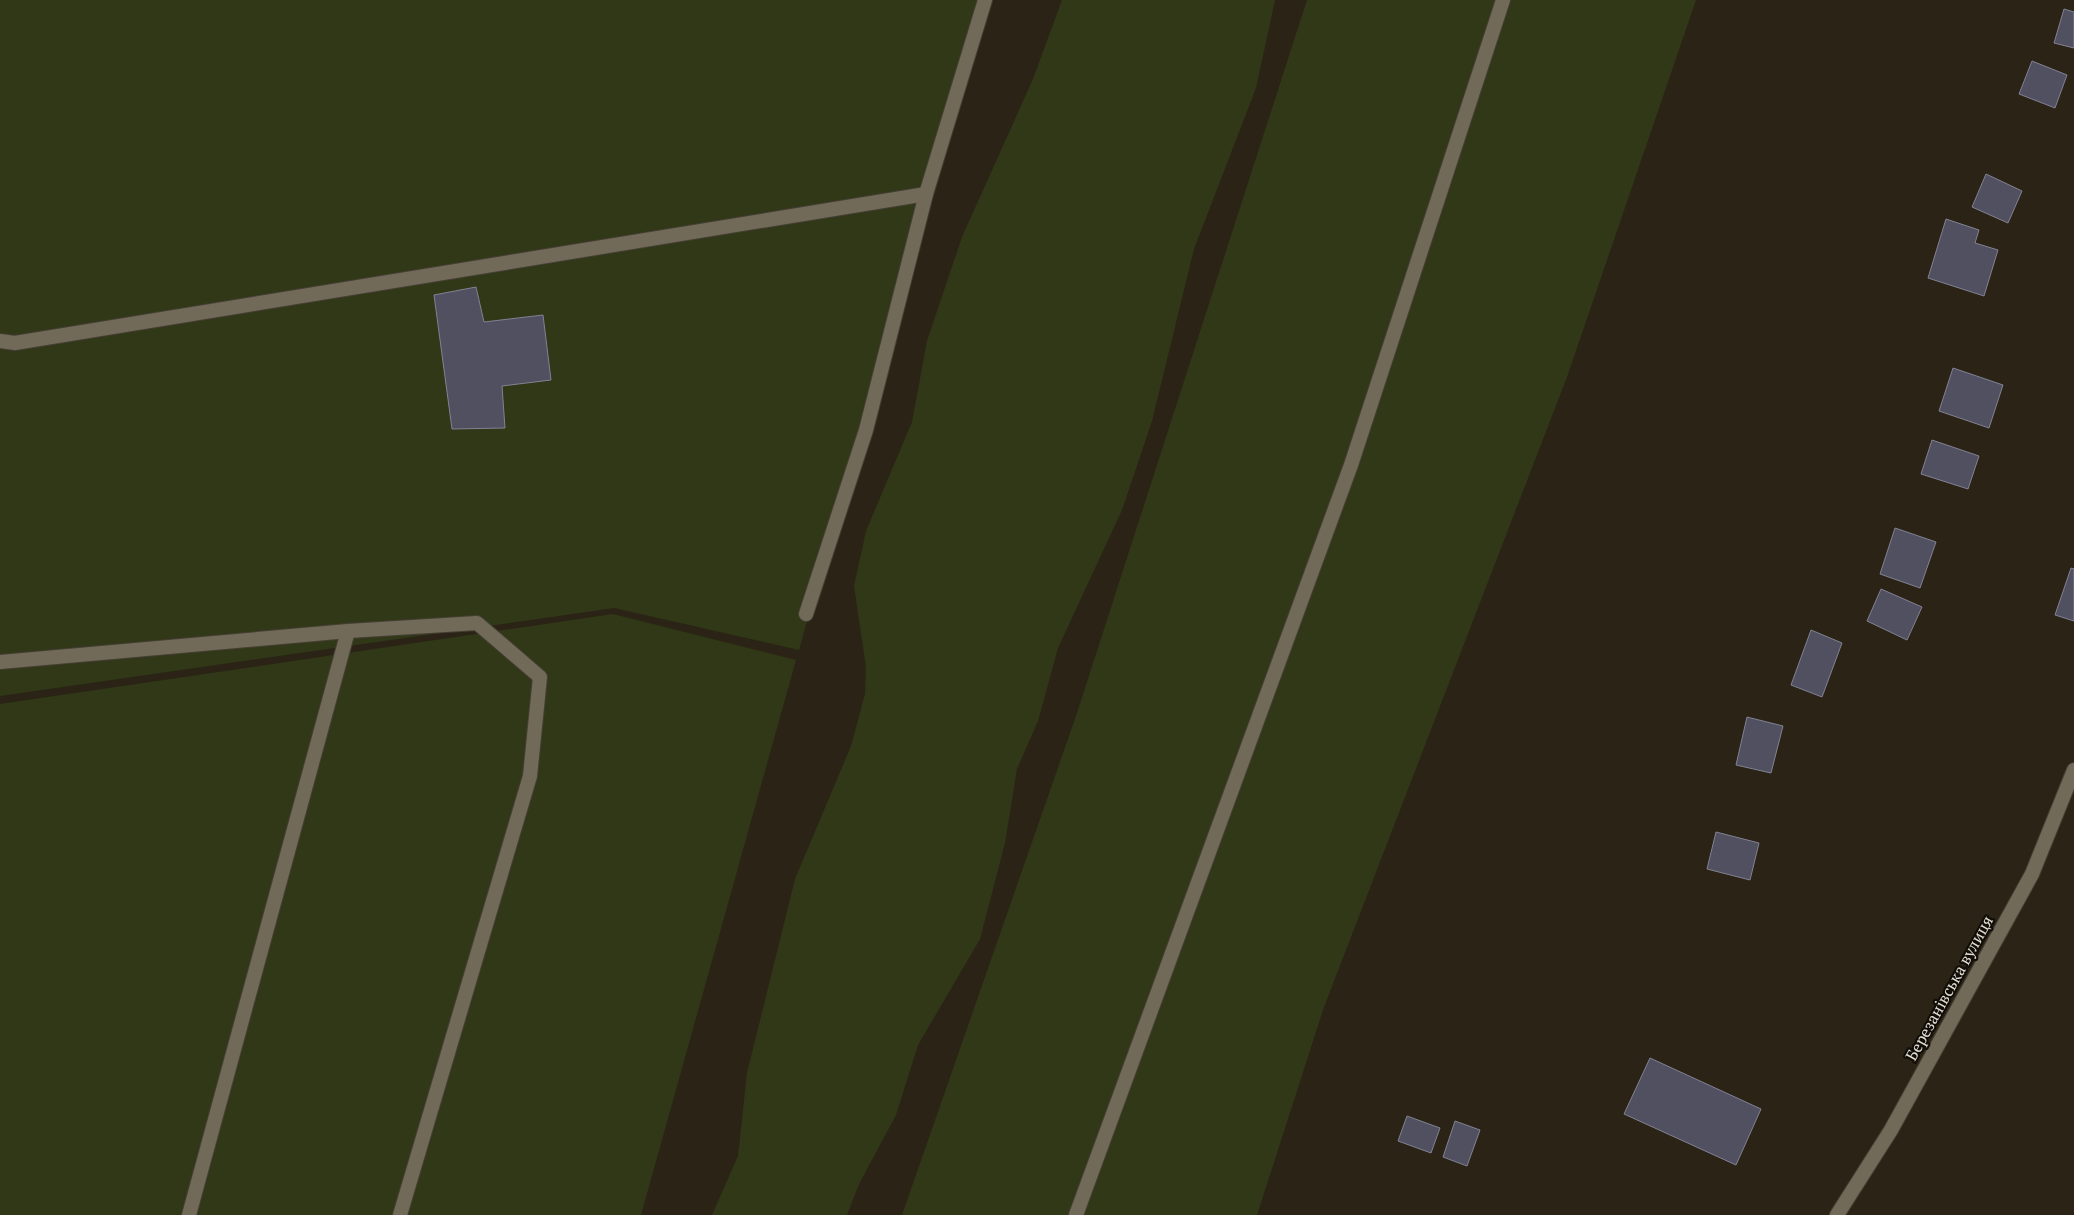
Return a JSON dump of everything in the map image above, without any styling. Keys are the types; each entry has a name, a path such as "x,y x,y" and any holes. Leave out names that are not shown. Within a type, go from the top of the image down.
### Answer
{"lane":[{"path":"806,614 866,430 926,194 985,0"},
{"path":"1076,1215 1350,465 1503,0"},
{"path":"0,341 16,343 926,194"},
{"path":"0,662 348,631 478,623 540,677 530,776 400,1215"},
{"path":"189,1215 348,631"},
{"name":"Березанівська вулиця","path":"1837,1215 1891,1130 2032,874 2074,770"}],"green space":[{"path":"0,0 981,0 799,650 614,608 0,696"},
{"path":"1062,0 1275,0 1256,88 1194,249 1152,421 1122,510 1058,648 1038,721 1017,769 1005,843 980,939 918,1045 896,1115 859,1184 847,1215 712,1215 738,1156 747,1073 795,879 851,746 865,694 866,667 854,586 866,531 912,422 927,341 962,237 1033,79"},
{"path":"1307,0 1696,0 1567,377 1324,1007 1257,1215 902,1215 1076,716"},
{"path":"613,614 796,660 641,1215 0,1215 0,704"}],"building":[{"path":"2064,9 2074,12 2074,48 2054,43"},
{"path":"2032,61 2067,75 2055,108 2019,94"},
{"path":"1986,174 2022,191 2008,223 1972,207"},
{"path":"1946,219 1979,230 1975,243 1998,250 1984,296 1928,278"},
{"path":"476,287 484,322 543,315 551,380 502,386 505,428 452,429 434,295"},
{"path":"1953,368 2003,385 1989,428 1939,411"},
{"path":"1932,440 1979,456 1968,489 1921,474"},
{"path":"1895,528 1936,542 1920,588 1880,574"},
{"path":"2071,568 2074,569 2074,621 2055,615"},
{"path":"1881,589 1922,607 1907,640 1867,621"},
{"path":"1811,630 1842,643 1822,697 1791,685"},
{"path":"1747,717 1783,726 1771,773 1736,765"},
{"path":"1716,832 1759,843 1750,880 1707,869"},
{"path":"1650,1058 1761,1109 1736,1165 1624,1114"},
{"path":"1407,1116 1440,1128 1431,1153 1398,1141"},
{"path":"1455,1121 1480,1130 1467,1166 1443,1157"}]}
